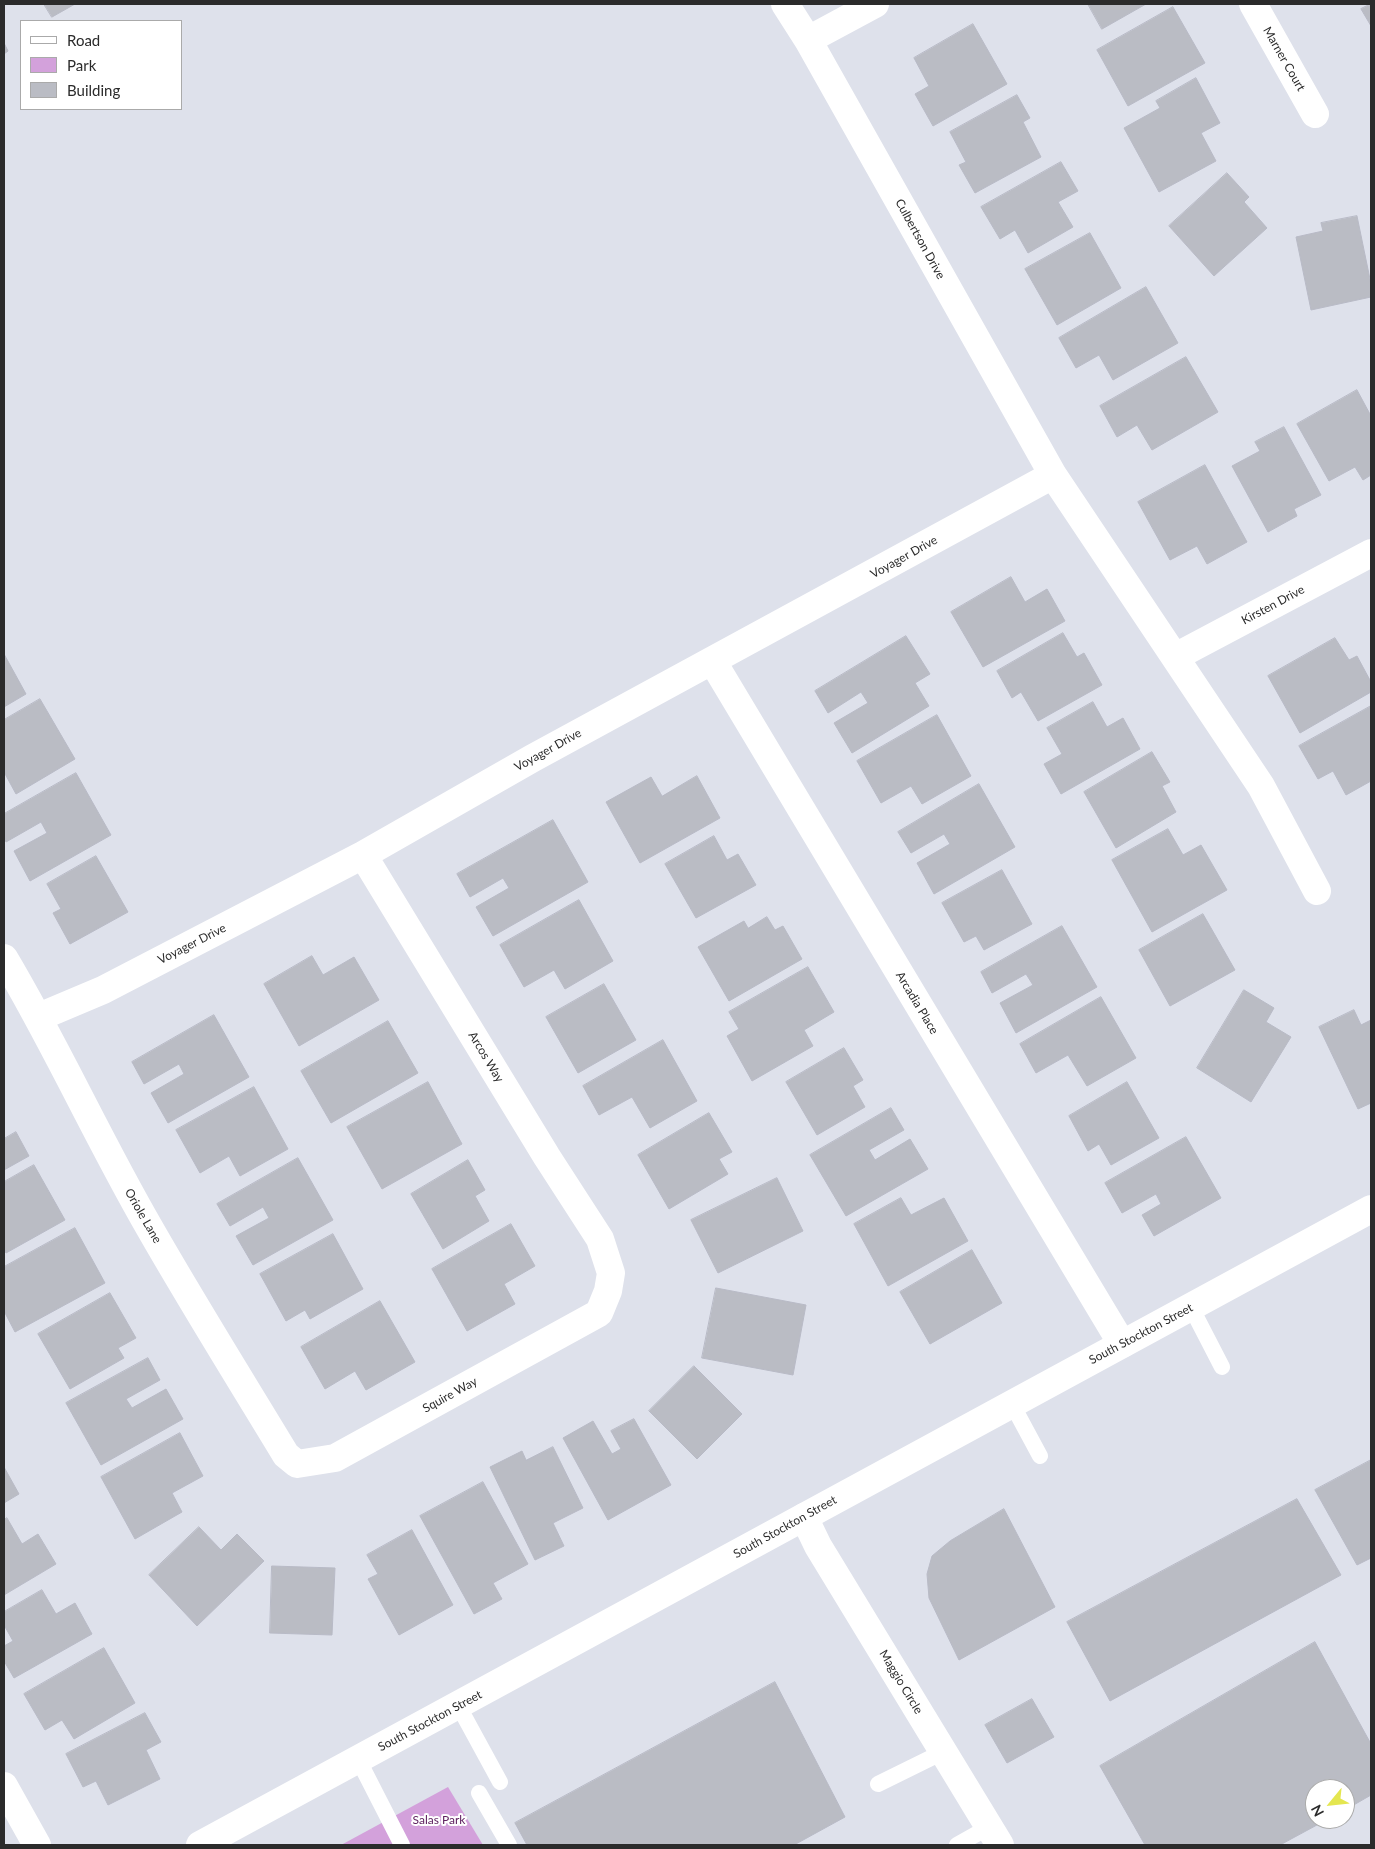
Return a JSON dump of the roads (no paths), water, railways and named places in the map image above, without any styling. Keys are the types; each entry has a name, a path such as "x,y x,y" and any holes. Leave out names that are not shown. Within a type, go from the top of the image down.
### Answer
{"street":[{"name":"Culbertson Drive","path":"785,4 808,40 1053,475 1261,786 1317,891"},
{"path":"808,40 875,4"},
{"name":"Marner Court","path":"1253,4 1315,114"},
{"name":"Voyager Drive","path":"39,1017 103,990 363,855 532,758 713,662 1053,475"},
{"name":"Kirsten Drive","path":"1175,657 1371,553"},
{"name":"Arcadia Place","path":"713,662 1122,1344"},
{"name":"Arcos Way","path":"363,855 547,1157 600,1239 610,1273 608,1291 599,1314"},
{"name":"Oriole Lane","path":"4,958 39,1017 83,1107 149,1228 286,1454 297,1464"},
{"name":"South Stockton Street","path":"200,1845 1371,1210"},
{"name":"Squire Way","path":"297,1464 336,1458 599,1314"},
{"name":"Maggio Circle","path":"804,1517 818,1546 994,1836"},
{"path":"4,1786 37,1845"}],"lane":[{"path":"1191,1307 1222,1367"},
{"path":"1012,1404 1040,1456"},
{"path":"458,1705 500,1782"},
{"path":"878,1784 943,1752"},
{"path":"358,1759 402,1845"},
{"path":"480,1794 508,1845"},
{"path":"956,1845 994,1836"}],"park label":[{"name":"Salas Park","path":"439,1820"}]}
